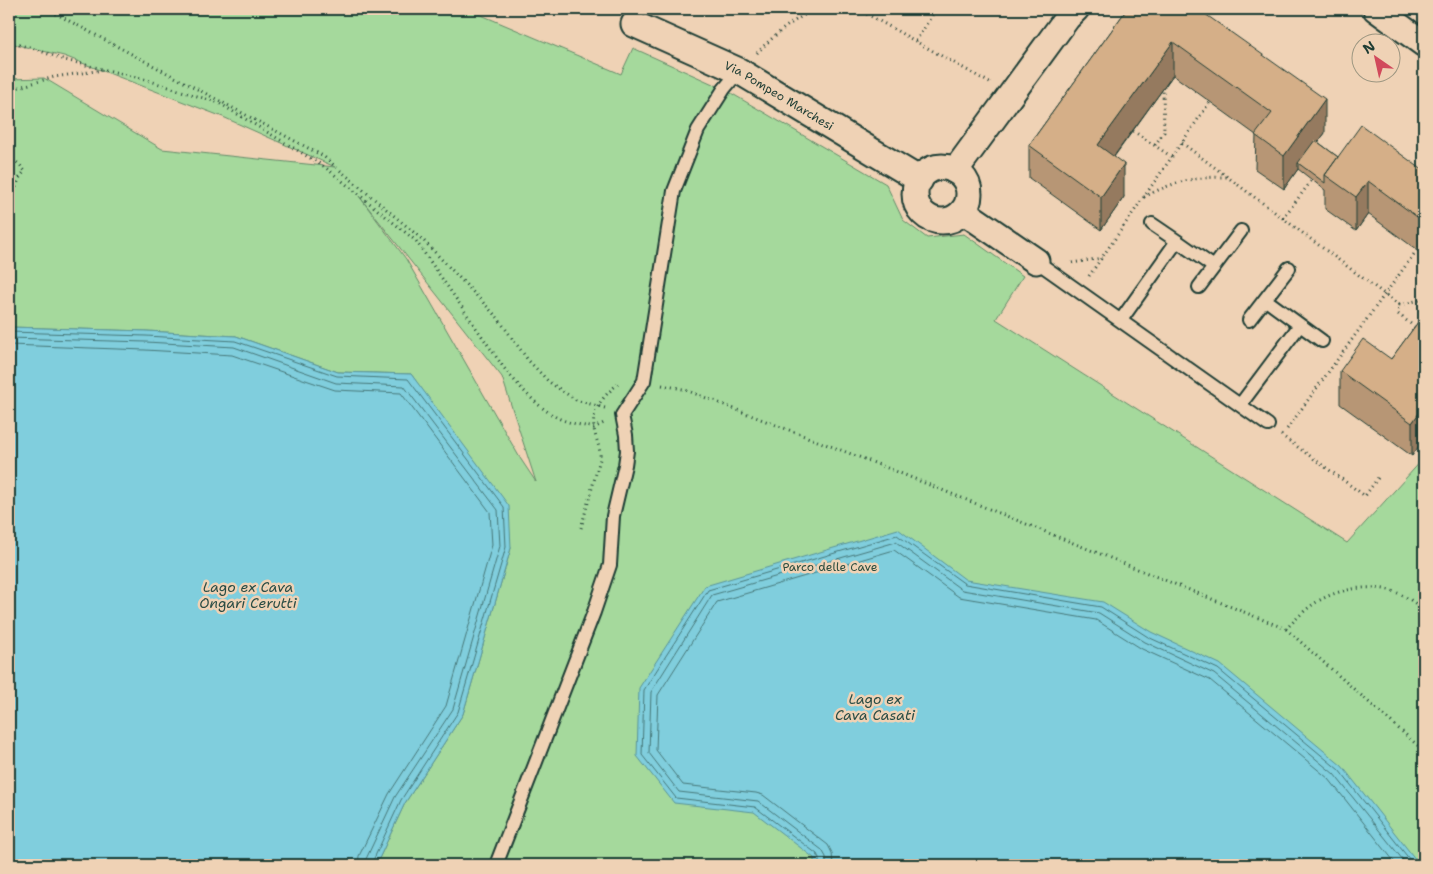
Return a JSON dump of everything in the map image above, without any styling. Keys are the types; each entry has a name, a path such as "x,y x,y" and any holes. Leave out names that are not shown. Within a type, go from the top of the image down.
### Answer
{"street":[{"path":"955,170 1009,95 1067,18 1076,9"},
{"path":"1376,9 1424,44"},
{"name":"Via Pompeo Marchesi","path":"634,24 739,71 920,180"},
{"path":"942,167 955,170 964,180 969,192 966,205 962,211 949,220 933,219 926,216 920,210 917,203 916,187 920,180 929,170 935,168 942,167"},
{"path":"962,211 1036,261"}],"lane":[{"path":"496,865 594,612 610,565 613,516 626,465 626,435 622,415 644,382 674,191 698,130 724,89 739,71"},
{"path":"1152,224 1214,267"},
{"path":"1199,287 1241,231"},
{"path":"1121,320 1178,241"},
{"path":"1036,261 1268,425"},
{"path":"1249,320 1290,268"},
{"path":"1266,300 1322,341"},
{"path":"1240,405 1300,325"}],"path":[{"path":"47,9 323,156 423,240 496,317 528,360 549,382 576,400 599,405 595,414 594,428 600,450 600,459 581,528"},
{"path":"739,71 770,39 804,14 816,9"},
{"path":"858,9 993,84"},
{"path":"916,42 936,9"},
{"path":"9,43 29,47 65,60 144,79 219,103 324,167 416,241 504,368 535,402 557,418 594,428 622,415"},
{"path":"9,90 54,77 106,70"},
{"path":"1155,145 1164,132 1163,89"},
{"path":"1079,291 1210,102"},
{"path":"1133,131 1172,156"},
{"path":"1182,142 1399,305"},
{"path":"9,156 25,171 20,177 10,202"},
{"path":"1144,197 1182,180 1228,177"},
{"path":"1283,218 1312,180"},
{"path":"1282,435 1417,250"},
{"path":"1066,259 1073,264 1102,258"},
{"path":"1399,305 1424,299"},
{"path":"1399,305 1398,314 1418,329"},
{"path":"644,382 683,389 881,466 1286,629 1424,751"},
{"path":"1268,425 1365,496 1380,474"},
{"path":"1286,629 1300,614 1320,600 1343,590 1384,589 1402,594 1424,611"}],"green space":[{"name":"Parco delle Cave","path":"9,9 467,9 621,74 633,48 724,89 886,184 903,220 927,238 964,234 1023,276 996,319 1347,543 1424,458 1424,865 376,865 405,803 463,714 511,548 444,421 411,374 338,372 236,336 9,327 9,79 44,78 162,149 335,167 223,117 64,56 9,43","holes":["359,196 502,377 536,482 520,458 406,259"]}],"water":[{"name":"Lago ex Cava Ongari Cerutti","path":"9,327 236,336 338,372 411,374 509,506 511,548 463,714 405,803 376,865 9,865"},
{"name":"Lago ex Cava Casati","path":"898,529 966,580 1103,602 1151,632 1220,664 1342,766 1420,865 814,865 814,858 754,812 674,803 637,756 639,688 705,586"}],"building":[{"path":"1127,9 1198,9 1325,99 1284,156 1255,135 1272,113 1173,42 1098,145 1124,164 1101,197 1029,145"},
{"path":"1361,125 1424,171 1424,222 1368,181 1356,197 1325,175"},
{"path":"1315,140 1338,157 1325,175 1325,183 1298,163"},
{"path":"1424,314 1424,406 1412,423 1340,371 1363,339 1391,359"}]}
